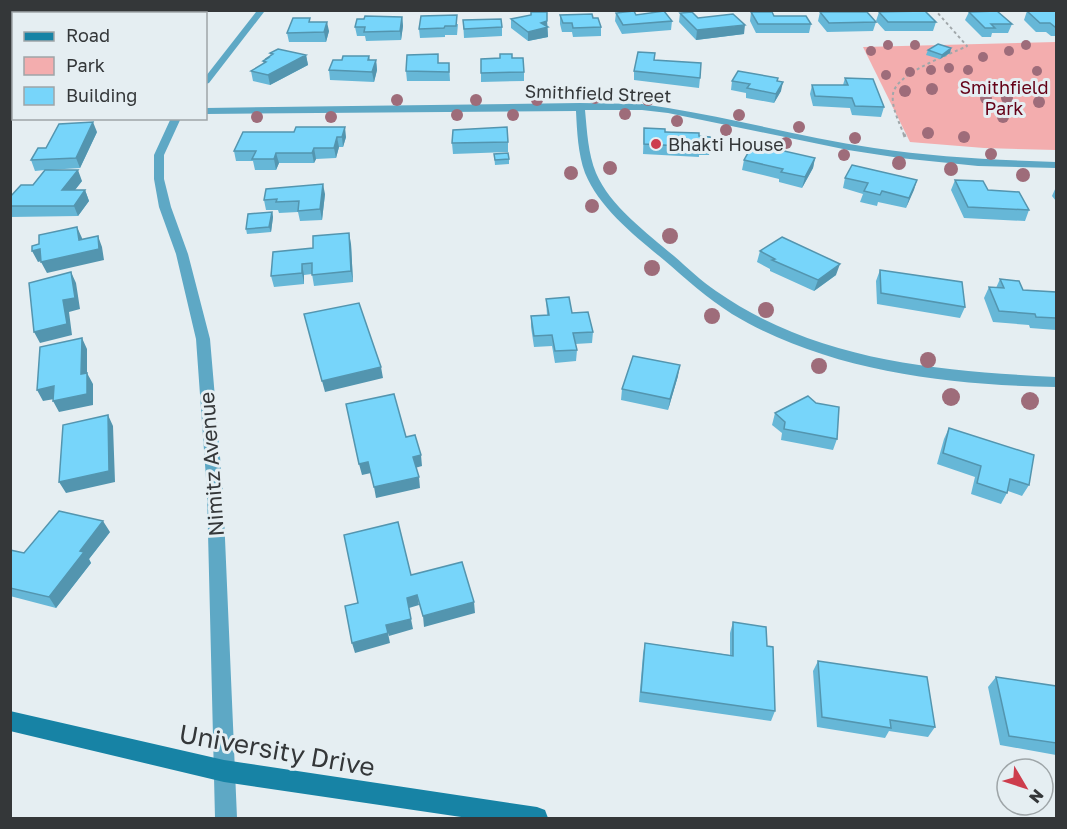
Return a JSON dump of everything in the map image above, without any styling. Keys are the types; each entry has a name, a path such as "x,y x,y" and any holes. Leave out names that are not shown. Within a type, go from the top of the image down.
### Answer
{"main road":[{"name":"University Drive","path":"10,722 224,771 537,819"}],"street":[{"path":"195,10 352,10"},
{"path":"207,80 261,11"},
{"path":"580,106 586,160 592,177 609,200 644,236 712,295 749,317 804,342 870,362 939,374 1056,382"},
{"name":"Smithfield Street","path":"207,111 634,107 670,110 850,147 930,159 1056,165"},
{"name":"Nimitz Avenue","path":"175,120 159,155 159,179 165,207 182,254 202,339 215,492 226,819"}],"path":[{"path":"907,143 892,99 893,91 905,79 922,68 967,46 936,11"}],"green space":[{"name":"Smithfield Park","path":"1056,42 1056,150 984,148 910,142 863,47"}],"building":[{"path":"634,11 636,15 664,11 672,21 623,25 616,13"},
{"path":"925,11 936,22 888,22 879,12"},
{"path":"997,11 1012,24 991,24 995,28 985,28 969,12"},
{"path":"1027,11 1055,11 1056,27 1050,23 1040,23"},
{"path":"531,12 547,12 547,21 541,23 548,27 528,32 511,19 531,15"},
{"path":"692,12 698,18 733,14 745,25 697,30 680,13"},
{"path":"751,12 772,12 774,16 806,16 811,24 758,24"},
{"path":"820,12 867,12 876,22 829,23"},
{"path":"12,14 12,32 10,33 10,15"},
{"path":"592,14 593,18 598,18 601,27 573,28 572,23 563,23 560,15"},
{"path":"457,15 456,26 419,29 421,16"},
{"path":"365,16 402,17 400,31 364,32 365,27 355,27 357,19 364,19"},
{"path":"293,18 310,18 309,22 327,22 324,32 287,33"},
{"path":"501,19 502,27 464,29 463,20"},
{"path":"938,44 951,48 942,55 928,50"},
{"path":"278,49 306,55 268,75 251,71 266,62 263,61 273,54 270,53"},
{"path":"638,52 655,53 654,60 701,63 700,78 634,71"},
{"path":"438,54 438,63 449,63 449,72 406,71 407,55"},
{"path":"500,54 512,54 512,58 523,58 524,72 481,73 481,59 500,58"},
{"path":"343,56 369,56 368,60 376,60 372,72 329,70 333,60 342,60"},
{"path":"738,71 778,78 777,81 783,82 776,94 747,88 750,84 732,81"},
{"path":"845,78 873,79 884,107 855,106 852,98 815,96 812,85 848,85"},
{"path":"93,122 76,158 31,160 38,148 46,148 59,124"},
{"path":"296,127 345,127 342,137 337,137 334,148 314,148 312,153 276,153 274,159 252,159 256,151 234,151 243,132 294,132"},
{"path":"507,127 508,142 452,143 453,130"},
{"path":"644,128 665,129 665,132 699,133 699,136 710,137 711,145 700,145 700,147 644,144"},
{"path":"753,144 815,158 805,177 781,172 783,169 744,160"},
{"path":"508,153 509,159 495,160 494,154"},
{"path":"852,165 917,180 909,198 882,191 880,195 864,191 868,183 845,178"},
{"path":"45,170 78,170 62,190 85,190 74,206 10,206 10,197 21,185 33,185"},
{"path":"955,180 983,181 988,190 1019,192 1029,210 968,207"},
{"path":"323,184 320,209 298,211 299,201 264,200 266,189"},
{"path":"272,212 269,227 246,229 248,214"},
{"path":"77,227 79,240 98,236 99,249 41,262 40,249 32,251 32,246 39,244 39,235"},
{"path":"349,233 351,271 312,275 312,263 302,264 302,273 271,276 273,252 313,248 313,236"},
{"path":"782,237 840,264 818,280 772,260 775,259 760,251"},
{"path":"880,270 962,282 965,307 881,293"},
{"path":"71,272 75,298 63,300 67,324 34,332 29,283"},
{"path":"1000,279 1019,281 1023,290 1056,292 1056,318 999,311 989,287 1004,288"},
{"path":"569,297 572,313 588,312 593,332 573,333 577,350 555,351 552,335 534,336 531,316 549,315 546,299"},
{"path":"359,303 381,367 322,381 304,314"},
{"path":"82,338 81,374 87,373 87,394 53,401 54,386 37,390 40,347"},
{"path":"633,356 680,365 670,399 622,389"},
{"path":"394,394 406,437 415,435 421,455 413,457 419,477 374,487 368,462 359,464 346,404"},
{"path":"808,396 816,403 839,407 837,439 784,429 785,422 775,413"},
{"path":"108,415 109,471 59,482 63,425"},
{"path":"949,428 1034,455 1029,485 1010,479 1007,493 977,483 981,466 943,453"},
{"path":"59,511 103,521 80,551 84,552 49,597 10,588 10,550 24,553"},
{"path":"398,522 411,575 462,562 474,602 423,616 417,595 407,598 411,619 386,625 388,633 352,643 345,606 358,603 344,535"},
{"path":"733,622 766,627 767,646 773,647 775,711 641,692 645,643 733,656"},
{"path":"818,661 927,677 935,727 890,720 891,728 822,717"},
{"path":"996,677 1056,686 1056,743 1009,736"}],"place":[{"name":"Bhakti House","path":"656,144"}]}
